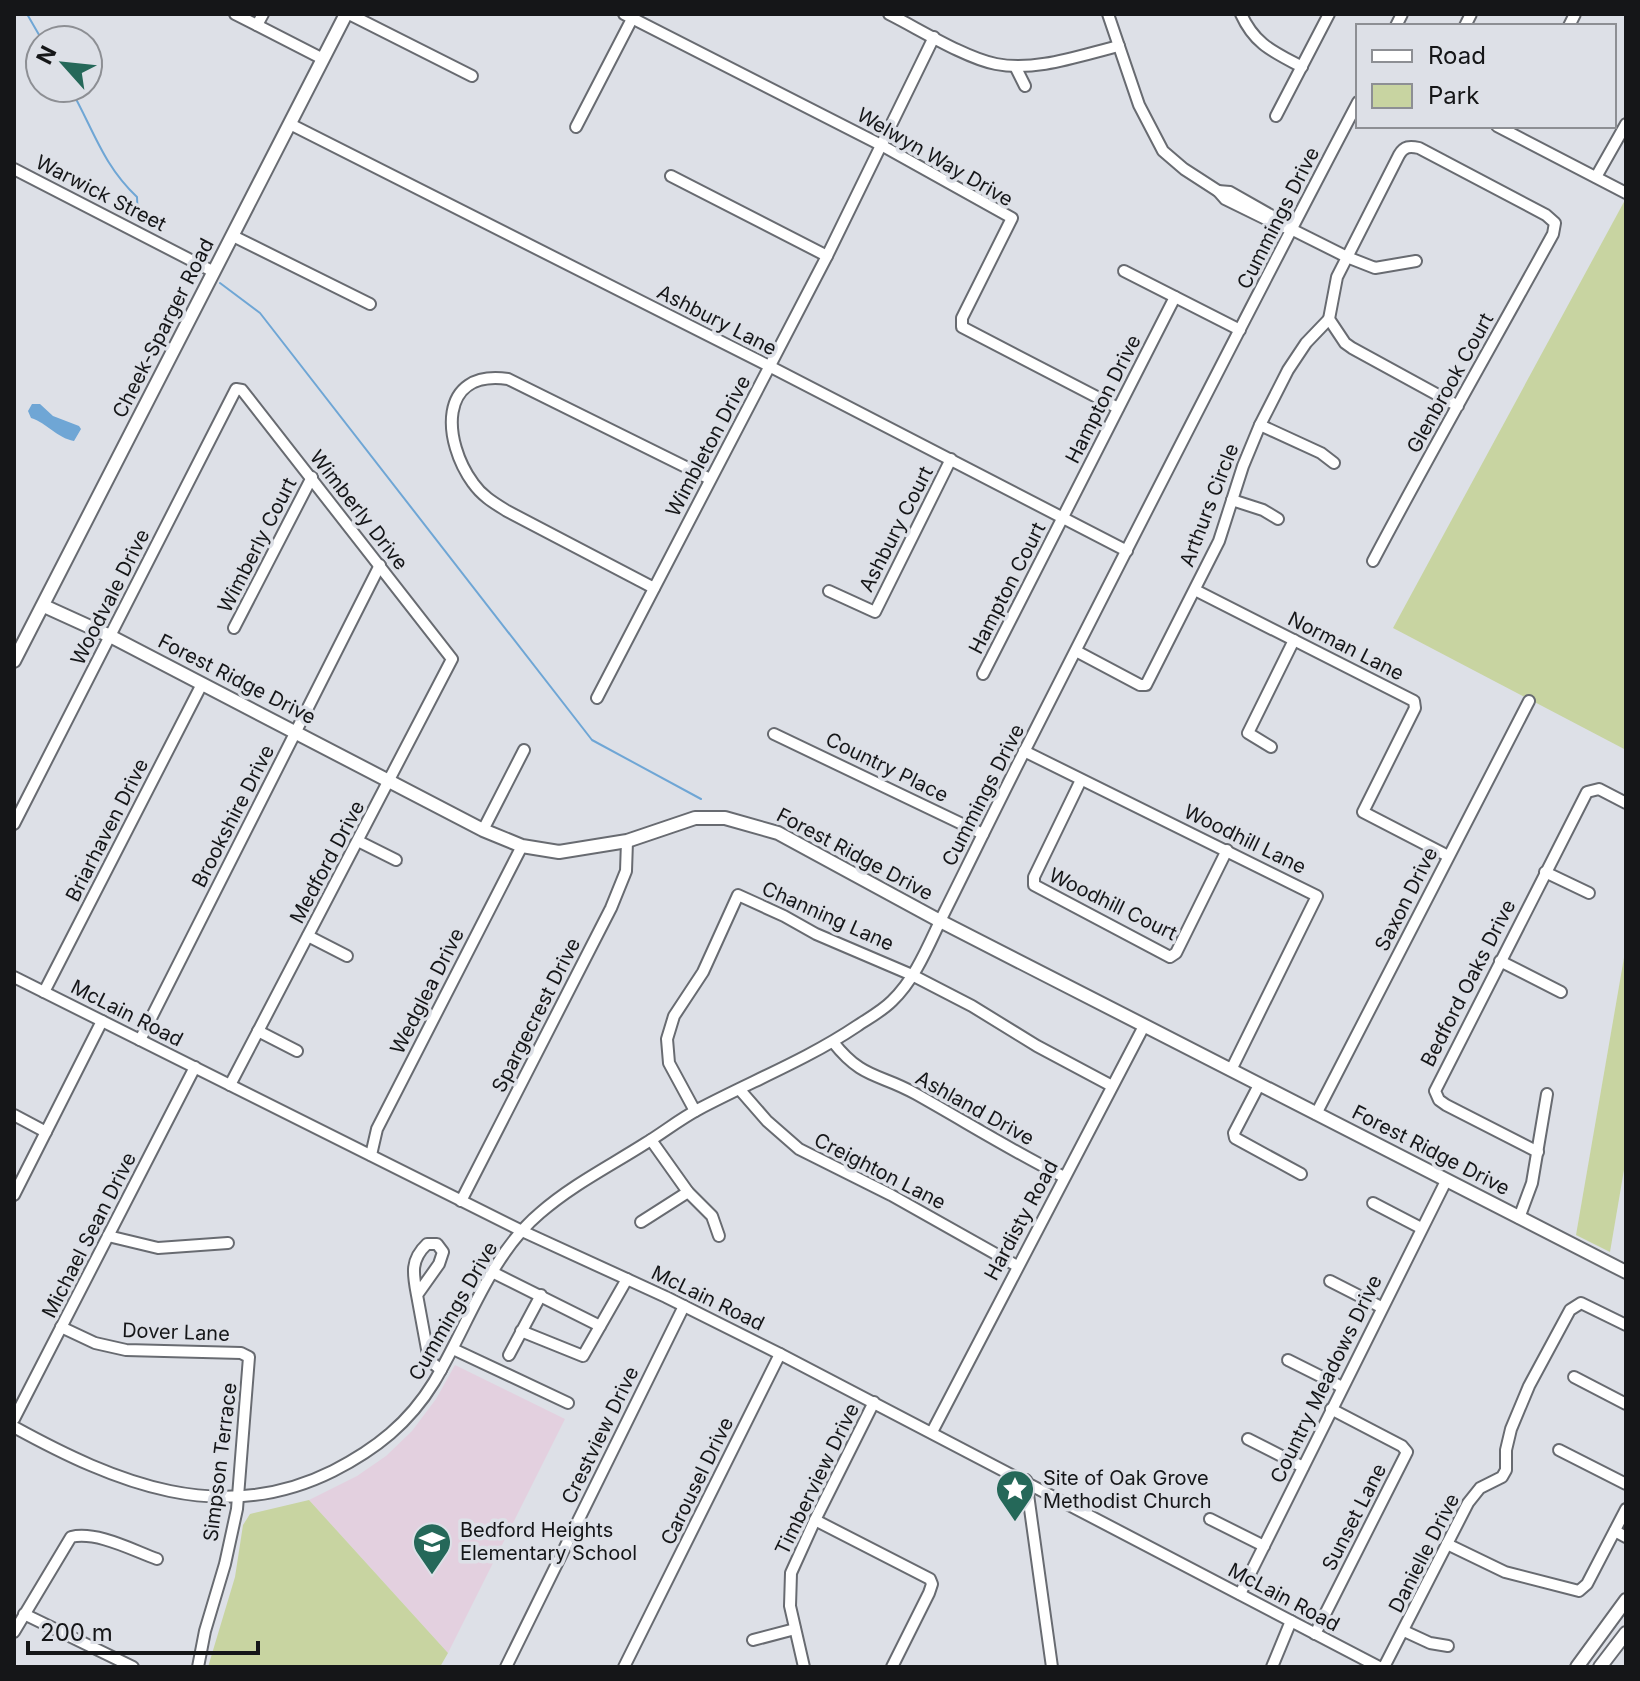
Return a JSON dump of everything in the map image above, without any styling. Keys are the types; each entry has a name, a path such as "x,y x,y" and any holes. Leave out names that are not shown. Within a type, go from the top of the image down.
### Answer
{"main road":[{"name":"Cheek-Sparger Road","path":"14,661 348,14"},
{"name":"Forest Ridge Drive","path":"44,606 110,636 483,830 522,846 559,852 627,841 695,818 725,818 778,833 940,921 1626,1272"},
{"path":"1577,1667 1626,1600"},
{"path":"1600,1667 1626,1633"}],"street":[{"path":"235,14 323,59"},
{"path":"257,25 263,14"},
{"path":"348,14 472,76"},
{"path":"889,14 985,62 1015,66 1040,64 1119,46"},
{"path":"1108,14 1139,105 1163,151 1184,169 1225,199 1347,257 1375,268 1416,261"},
{"path":"1241,14 1249,31 1263,46 1302,67"},
{"path":"1276,116 1329,14"},
{"path":"576,127 630,15"},
{"name":"Welwyn Way Drive","path":"630,15 881,145 1012,218 962,318 962,327 1118,408"},
{"name":"Wimbleton Drive","path":"597,698 827,256 934,37"},
{"path":"1015,66 1025,86"},
{"name":"Cummings Drive","path":"14,1427 63,1455 133,1482 186,1495 238,1497 280,1492 310,1482 374,1449 414,1412 453,1349 492,1272 539,1213 570,1189 695,1111 833,1042 889,1004 912,975 1356,106"},
{"name":"Ashbury Lane","path":"290,124 1127,551"},
{"path":"1596,177 1626,124"},
{"path":"1516,130 1626,193"},
{"name":"Glenbrook Court","path":"1347,257 1402,149 1410,146 1546,215 1555,223 1553,234 1373,561"},
{"name":"Warwick Street","path":"14,169 214,272"},
{"path":"671,176 827,256"},
{"path":"233,236 370,304"},
{"path":"1347,257 1333,286 1329,319 1345,343 1458,406"},
{"path":"1124,271 1240,330"},
{"name":"Hampton Drive","path":"1063,517 1175,297"},
{"name":"Arthurs Circle","path":"1076,651 1140,685 1146,685 1219,541 1260,425 1288,370 1306,343 1329,319"},
{"path":"654,588 484,496 472,482 462,462 450,421 457,398 475,382 494,377 523,385 710,479"},
{"name":"Wimberly Drive","path":"238,388 451,654"},
{"name":"Woodvale Drive","path":"14,824 238,388"},
{"path":"1260,425 1321,453 1334,463"},
{"name":"Ashbury Court","path":"829,591 875,612 951,459"},
{"name":"Wimberly Court","path":"234,628 312,477"},
{"path":"1232,500 1263,510 1278,519"},
{"name":"Hampton Court","path":"983,674 1063,517"},
{"name":"Brookshire Drive","path":"140,1040 380,565"},
{"name":"Norman Lane","path":"1195,590 1414,701 1415,708 1363,812 1448,856"},
{"path":"1271,747 1248,733 1294,640"},
{"name":"Medford Drive","path":"230,1085 449,667 451,654"},
{"name":"Briarhaven Drive","path":"44,992 202,684"},
{"name":"Saxon Drive","path":"1316,1114 1529,701"},
{"name":"Country Place","path":"774,734 983,834"},
{"path":"483,830 524,750"},
{"name":"Woodhill Lane","path":"1024,751 1313,892 1317,899 1231,1070"},
{"name":"Woodhill Court","path":"1081,780 1034,877 1034,885 1170,957 1176,953 1227,850"},
{"name":"Bedford Oaks Drive","path":"1538,1152 1446,1105 1439,1100 1435,1091 1587,792 1594,788 1626,803"},
{"path":"358,841 396,860"},
{"name":"Spargecrest Drive","path":"461,1201 611,908 626,871 627,841"},
{"name":"Wedglea Drive","path":"371,1155 377,1129 522,846"},
{"path":"1545,872 1589,893"},
{"name":"Channing Lane","path":"695,1111 669,1063 667,1039 674,1016 707,964 738,895 816,934 912,975 1112,1086"},
{"path":"308,936 347,956"},
{"path":"1500,961 1561,992"},
{"name":"McLain Road","path":"14,977 461,1201 780,1354 1382,1667"},
{"path":"14,1195 102,1021"},
{"name":"Hardisty Road","path":"932,1432 1144,1026"},
{"path":"258,1031 297,1051"},
{"name":"Ashland Drive","path":"833,1042 852,1065 913,1091 1003,1146 1064,1177"},
{"name":"Michael Sean Drive","path":"14,1419 195,1067"},
{"path":"1259,1085 1234,1133 1235,1138 1301,1174"},
{"name":"Creighton Lane","path":"740,1090 767,1121 799,1149 891,1195 1017,1266"},
{"path":"1519,1218 1532,1183 1547,1094"},
{"path":"14,1115 46,1132"},
{"path":"651,1140 688,1192 712,1216 719,1236"},
{"name":"Country Meadows Drive","path":"1240,1594 1446,1181"},
{"path":"641,1222 688,1192"},
{"path":"1373,1203 1421,1228"},
{"path":"108,1236 158,1248 228,1243"},
{"path":"492,1272 600,1326"},
{"path":"521,1331 581,1357 587,1353 627,1279"},
{"path":"1330,1281 1381,1307"},
{"path":"417,1295 429,1360 441,1370"},
{"path":"509,1355 541,1295"},
{"name":"Danielle Drive","path":"1382,1667 1404,1631 1474,1495 1480,1488 1502,1477 1507,1463 1508,1440 1529,1386 1570,1310 1578,1304 1587,1305 1626,1325"},
{"name":"Crestview Drive","path":"506,1667 684,1306"},
{"name":"Dover Lane","path":"61,1327 95,1343 126,1350 245,1354"},
{"path":"453,1349 568,1403"},
{"name":"Simpson Terrace","path":"198,1667 225,1564 238,1497 250,1363 245,1354"},
{"name":"Carousel Drive","path":"624,1667 780,1354"},
{"path":"1288,1360 1342,1387"},
{"path":"1574,1377 1626,1404"},
{"name":"Timberview Drive","path":"804,1667 789,1583 796,1559 874,1402"},
{"name":"Sunset Lane","path":"1315,1634 1407,1452 1402,1446 1331,1409"},
{"path":"1248,1439 1303,1467"},
{"path":"1559,1450 1626,1484"},
{"path":"1026,1480 1052,1666 1040,1667"},
{"path":"1447,1544 1505,1572 1575,1592 1583,1588 1626,1509"},
{"path":"1210,1519 1264,1546"},
{"path":"815,1520 930,1579 929,1593 892,1667"},
{"path":"1620,1525 1626,1537"},
{"path":"14,1632 66,1542 75,1536 102,1540 157,1559"},
{"path":"24,1614 133,1667"},
{"path":"1272,1667 1291,1621"},
{"path":"753,1640 795,1629"},
{"path":"1404,1631 1430,1643 1448,1646"}],"shaded area":[{"name":"Bedford Heights Elementary School","path":"455,1365 565,1419 448,1653 309,1500 357,1476 386,1456 412,1431 436,1399"}],"green space":[{"path":"1626,201 1626,750 1393,628"},
{"path":"1626,946 1626,1158 1610,1252 1576,1235"},
{"path":"309,1500 448,1653 440,1667 208,1667 235,1577 243,1525 250,1514"}],"water":[{"path":"32,404 40,404 53,416 79,426 81,429 74,441 31,418 28,411"}],"waterway":[{"path":"27,14 33,24"},
{"path":"78,104 106,159 137,197 138,221"},
{"path":"220,283 260,313 592,740 701,799"}],"place":[{"name":"Site of Oak Grove Methodist Church","path":"1015,1523"},
{"name":"Bedford Heights Elementary School","path":"432,1576"}]}
